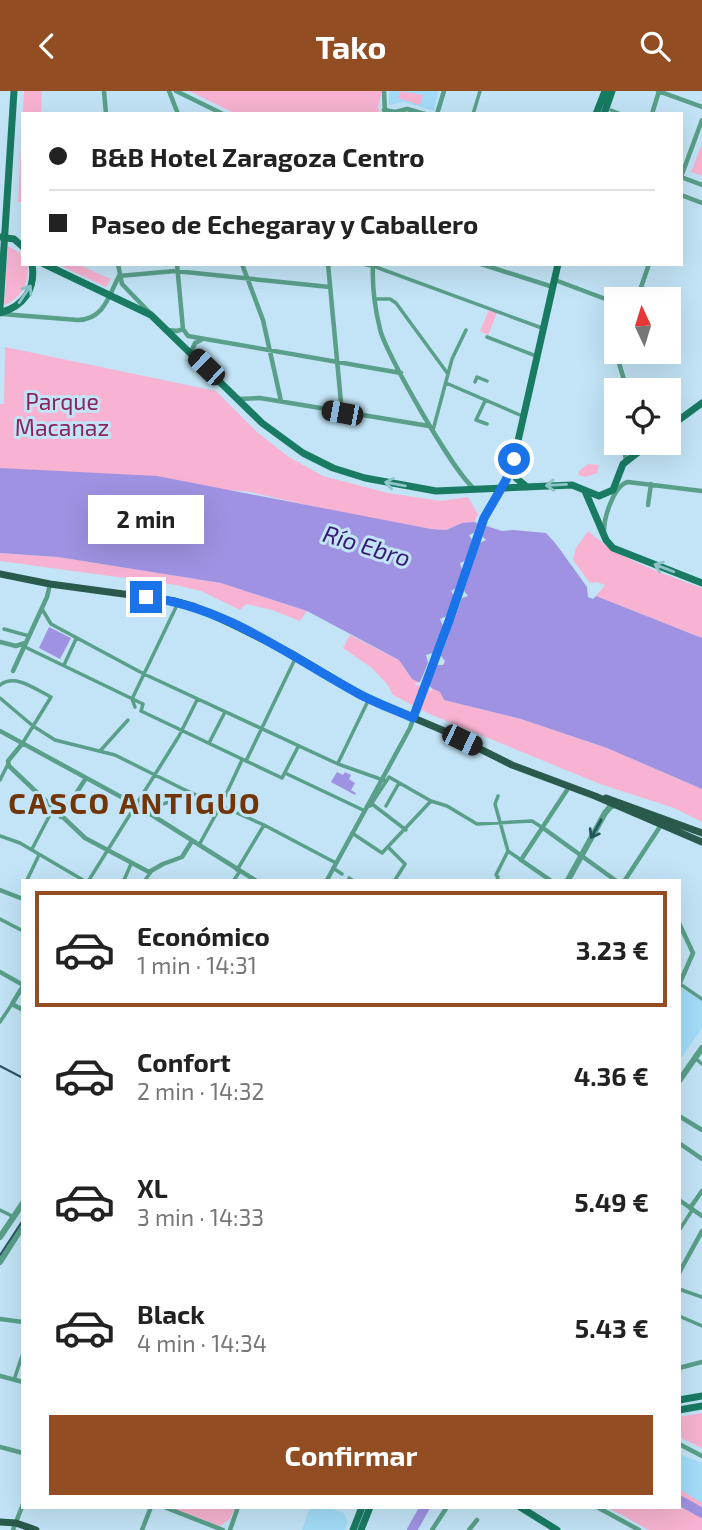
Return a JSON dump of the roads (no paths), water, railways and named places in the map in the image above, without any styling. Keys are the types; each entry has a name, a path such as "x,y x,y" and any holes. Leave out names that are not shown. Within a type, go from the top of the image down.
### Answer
{"main road":[{"path":"13,91 0,312 18,305 27,296 33,278 32,266"},
{"path":"608,112 609,92"},
{"path":"597,112 609,92"},
{"path":"3,237 14,239 21,245"},
{"path":"48,266 153,317 262,423 303,453 332,468 365,478 436,491 572,485 596,496 607,494 615,488 621,469 634,455"},
{"path":"502,488 513,463 558,266"},
{"path":"681,420 699,408"},
{"path":"513,463 516,478 527,487"},
{"path":"584,490 605,538 613,548 702,583"},
{"path":"0,574 50,584 179,601 236,625 369,699 512,765 702,833"},
{"path":"595,796 702,842"},
{"path":"681,1400 702,1396"},
{"path":"681,1410 702,1406"},
{"path":"353,1530 362,1509"},
{"path":"363,1509 363,1528"},
{"path":"523,1509 553,1529"},
{"path":"0,1522 36,1530"}],"street":[{"path":"104,91 106,112"},
{"path":"169,91 177,112"},
{"path":"176,91 219,112"},
{"path":"384,91 385,112"},
{"path":"438,112 444,91"},
{"path":"474,112 480,91"},
{"path":"653,112 659,91 702,107"},
{"path":"395,112 407,109 418,112"},
{"path":"683,172 702,120"},
{"path":"683,178 702,185"},
{"path":"683,196 702,203"},
{"path":"118,266 122,284 153,317"},
{"path":"177,266 183,329 187,335 202,340 401,373"},
{"path":"243,266 264,320 281,401"},
{"path":"328,266 342,413"},
{"path":"373,266 380,330 431,429 470,485 482,490"},
{"path":"376,266 544,329"},
{"path":"488,266 604,299"},
{"path":"640,287 648,266"},
{"path":"119,276 178,271 330,286"},
{"path":"0,312 21,317 88,320 99,314 119,276"},
{"path":"375,299 390,299 396,303 448,375"},
{"path":"168,330 183,329"},
{"path":"431,429 452,359 466,330"},
{"path":"487,337 538,357"},
{"path":"191,352 195,343 202,340"},
{"path":"476,378 487,381"},
{"path":"446,383 520,415"},
{"path":"238,399 281,401 431,429"},
{"path":"485,400 477,420 487,424"},
{"path":"625,455 626,461"},
{"path":"621,469 628,482"},
{"path":"605,538 603,527 606,518 619,487 628,482 702,491"},
{"path":"648,505 651,485"},
{"path":"404,831 371,805 410,728 484,518 502,488"},
{"path":"13,671 42,609 50,584"},
{"path":"135,707 132,699 179,601"},
{"path":"42,609 51,624 144,674 338,764 383,780"},
{"path":"4,629 64,666 143,704 141,711 282,778 298,746"},
{"path":"64,666 76,639"},
{"path":"0,642 25,642"},
{"path":"198,845 262,729 296,657"},
{"path":"0,685 7,680 14,680 51,697 8,762 0,780"},
{"path":"338,764 369,699"},
{"path":"90,879 179,736 197,700"},
{"path":"1,701 58,741 111,753 264,825 335,865 342,874"},
{"path":"209,743 225,712"},
{"path":"100,751 128,720"},
{"path":"0,731 136,805 253,879"},
{"path":"8,762 85,838 107,852 151,872"},
{"path":"285,773 363,810"},
{"path":"328,879 363,810 383,780 388,777 480,824 531,821 614,879"},
{"path":"61,817 86,778"},
{"path":"386,806 398,783"},
{"path":"522,860 569,787"},
{"path":"144,810 190,792"},
{"path":"498,796 495,804 508,851 549,879"},
{"path":"352,833 382,853 431,801"},
{"path":"569,879 605,813 613,805 627,804"},
{"path":"32,849 53,809"},
{"path":"626,879 662,824"},
{"path":"234,879 264,825"},
{"path":"0,836 32,849 81,879"},
{"path":"146,879 163,864 182,857 192,841"},
{"path":"389,848 405,864 396,879"},
{"path":"499,879 496,875 508,851"},
{"path":"27,879 39,855"},
{"path":"124,879 131,864"},
{"path":"0,890 21,898"},
{"path":"0,919 21,930"},
{"path":"681,928 692,953 681,980"},
{"path":"0,972 21,985"},
{"path":"681,986 702,999"},
{"path":"0,1022 21,989"},
{"path":"12,1004 21,1009"},
{"path":"681,1078 702,1048"},
{"path":"695,1058 702,1064"},
{"path":"681,1117 700,1127"},
{"path":"681,1144 702,1159"},
{"path":"681,1227 702,1191"},
{"path":"681,1202 702,1216"},
{"path":"0,1237 21,1206"},
{"path":"0,1210 14,1217"},
{"path":"681,1219 685,1221"},
{"path":"0,1262 21,1229"},
{"path":"681,1268 702,1231"},
{"path":"681,1290 702,1297"},
{"path":"681,1317 702,1326"},
{"path":"0,1319 21,1322"},
{"path":"14,1380 21,1359"},
{"path":"681,1367 702,1362"},
{"path":"0,1376 21,1382"},
{"path":"681,1445 702,1455"},
{"path":"0,1447 21,1452"},
{"path":"15,1526 21,1509"},
{"path":"142,1530 150,1509"},
{"path":"169,1509 223,1530"},
{"path":"230,1530 237,1509"},
{"path":"432,1530 446,1509"},
{"path":"601,1509 639,1530"},
{"path":"469,1530 477,1520"}],"water":[{"name":"Río Ebro","path":"0,468 157,476 431,529 446,530 462,523 474,522 502,531 546,533 587,587 588,597 593,599 596,596 702,638 702,789 607,748 521,719 444,700 440,692 412,679 399,660 307,611 221,583 58,557 0,553"},
{"path":"49,627 71,638 60,659 39,648"},
{"path":"337,772 351,775 349,779 355,783 351,790 355,795 331,782"}],"waterway":[{"path":"681,1501 702,1513"},
{"path":"412,1530 424,1509"}],"tram line":[{"path":"0,1066 21,1077"},
{"path":"0,1255 21,1223"}],"district":[{"name":"CASCO ANTIGUO","path":"135,802"}],"park label":[{"name":"Parque Macanaz","path":"62,414"}]}
